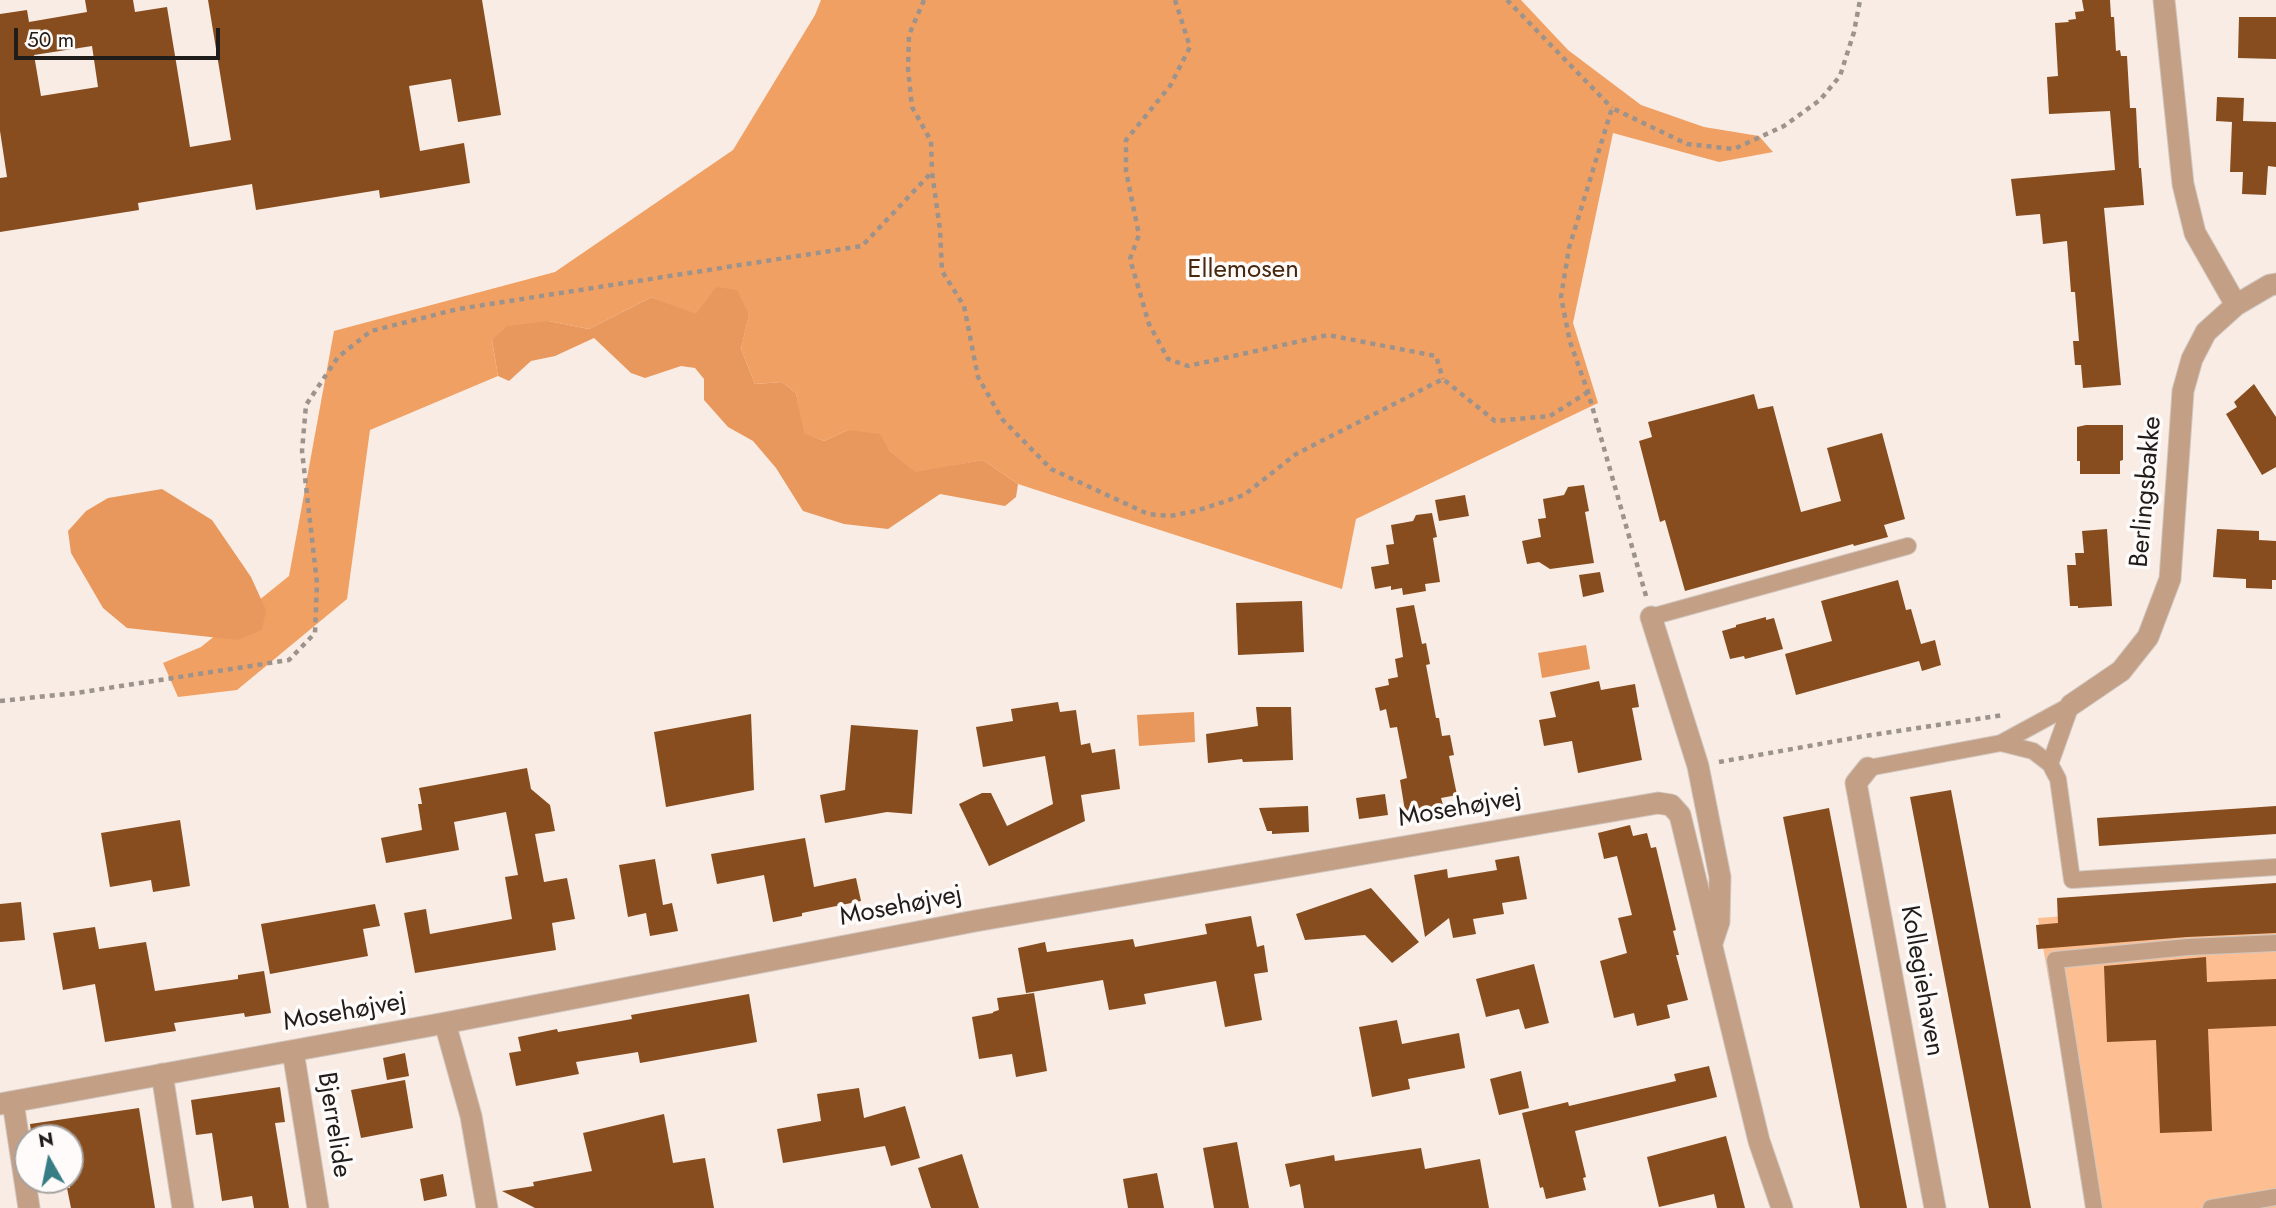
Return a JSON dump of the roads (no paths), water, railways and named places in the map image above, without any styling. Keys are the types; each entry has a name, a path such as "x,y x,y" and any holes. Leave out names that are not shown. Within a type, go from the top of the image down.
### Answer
{"street":[{"path":"2164,0 2183,184 2195,233 2236,305"},
{"name":"Berlingsbakke","path":"2071,705 2121,671 2148,637 2169,579 2183,391 2192,359 2206,332 2236,305 2276,284"},
{"name":"Mosehøjvej","path":"1651,617 1698,766 1720,877 1719,922 1712,945"},
{"name":"Kollegiehaven","path":"1868,768 1856,783 1935,1208"},
{"name":"Mosehøjvej","path":"6,1103 445,1023 975,921 1658,803 1671,805 1680,815 1759,1140 1782,1208"},
{"path":"445,1023 471,1116 487,1208"},
{"name":"Bjerrelide","path":"293,1051 318,1208"},
{"path":"162,1074 183,1208"},
{"path":"6,1103 29,1208"}],"lane":[{"path":"1651,617 1908,547"},
{"path":"1868,768 2001,743 2071,705"},
{"path":"2050,764 2071,705"},
{"path":"2001,743 2033,751 2050,764 2058,779 2072,880 2276,867"},
{"path":"2094,1208 2055,960 2188,947 2276,943"},
{"path":"2211,1208 2276,1197"}],"park label":[{"name":"Ellemosen","path":"1243,271"}]}
